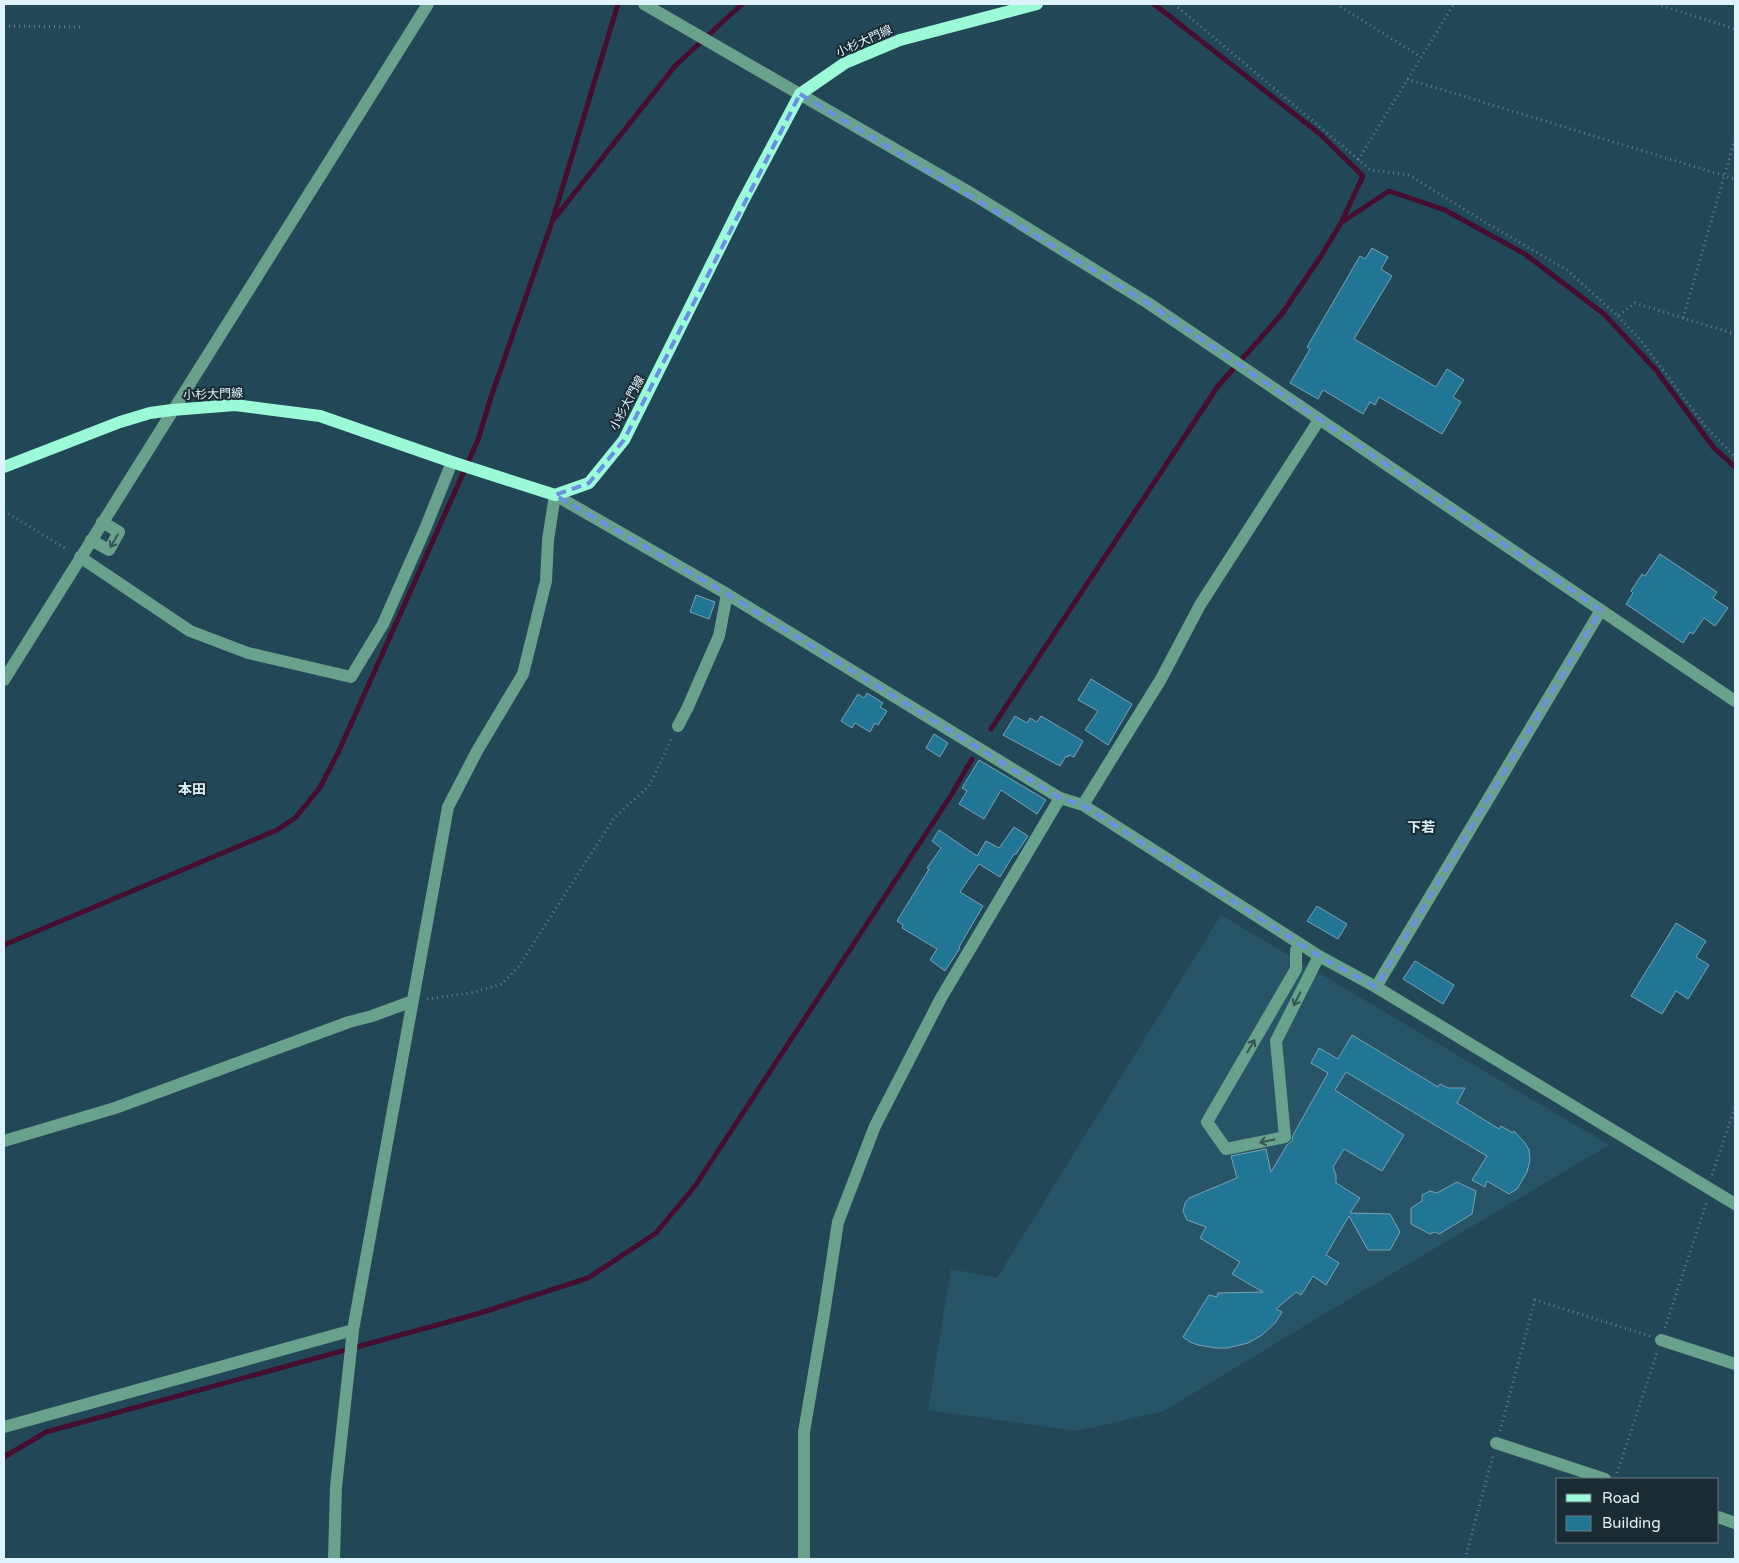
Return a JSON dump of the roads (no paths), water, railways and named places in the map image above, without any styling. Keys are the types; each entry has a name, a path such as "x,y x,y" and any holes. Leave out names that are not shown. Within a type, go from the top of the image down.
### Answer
{"main road":[{"name":"小杉大門線","path":"4,467 120,422 150,413 235,405 320,416 452,462 555,495 589,483 624,440 742,203 800,94 845,62 900,40 1037,4"}],"street":[{"path":"4,680 428,4"},
{"path":"644,4 974,196 1148,303 1735,701"},
{"path":"1082,805 1161,679 1200,605 1319,420"},
{"path":"80,557 190,631 248,653 351,677 383,624 452,462"},
{"path":"334,1559 336,1487 353,1330 448,807 477,751 523,674 546,581 548,540 555,495 727,594 1060,798 1082,805 1319,956 1376,987 1735,1204"},
{"path":"91,540 109,550 119,532 102,522"},
{"path":"678,726 688,709 719,636 727,594"},
{"path":"1376,987 1601,610"},
{"path":"804,1559 804,1432 838,1222 875,1126 936,1007 1060,798"},
{"path":"1300,944 1296,950 1296,969 1207,1122 1226,1149 1285,1137 1276,1041 1319,956"},
{"path":"4,1141 123,1105 349,1022 413,1001"},
{"path":"4,1427 353,1330"},
{"path":"1661,1340 1735,1364"},
{"path":"1496,1443 1602,1478"},
{"path":"1719,1517 1735,1523"}],"waterway":[{"path":"4,945 277,830 295,818 319,789 338,753 478,440 491,397 552,222 618,4"},
{"path":"554,219 675,66 742,4"},
{"path":"991,729 1218,386 1281,315 1321,256 1341,223 1363,176 1320,134 1154,4"},
{"path":"1342,222 1389,191 1445,210 1525,254 1604,314 1656,370 1714,448 1735,467"},
{"path":"4,1457 46,1432 477,1314 588,1278 656,1233 695,1186 950,797 972,759"}],"district":[{"name":"本田","path":"192,789"},
{"name":"下若","path":"1421,827"}]}
